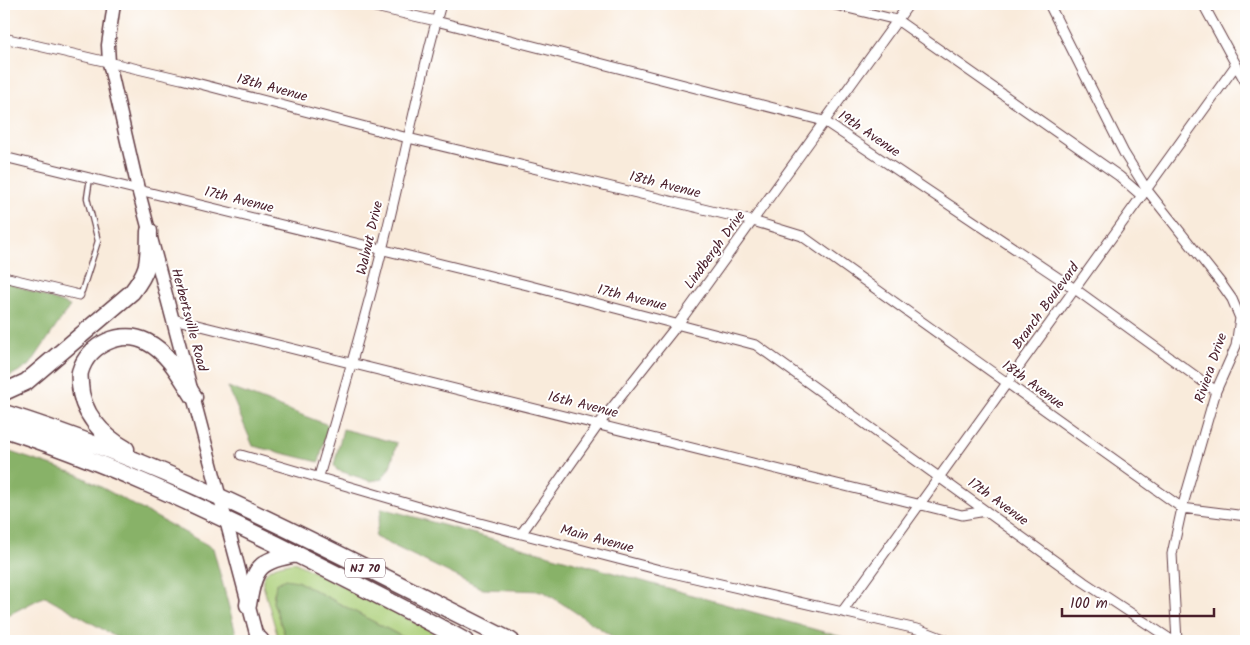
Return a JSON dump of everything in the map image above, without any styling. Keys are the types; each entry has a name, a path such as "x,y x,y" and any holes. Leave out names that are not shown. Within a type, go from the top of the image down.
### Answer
{"highway":[{"path":"4,392 26,382 132,292 143,278 148,265 149,231"},
{"path":"187,483 112,442 90,417 81,396 80,373 91,352 108,340 128,336 147,342 162,353 176,369 194,397"},
{"name":"NJ 70","path":"4,413 98,446 219,496 277,523 511,641"},
{"name":"NJ 70","path":"4,429 116,471 225,519 400,605 465,641"},
{"path":"248,605 251,584 256,574 265,564 274,558 297,554"},
{"path":"400,605 452,641"}],"main road":[{"name":"Herbertsville Road","path":"114,4 108,45 109,63 138,189 248,605 259,640"}],"street":[{"name":"19th Avenue","path":"362,4 436,21 824,121 1075,289 1216,391"},
{"name":"Walnut Drive","path":"318,476 353,363 441,4"},
{"path":"831,4 897,20 1145,193"},
{"name":"Lindbergh Drive","path":"522,534 599,424 678,324 910,4"},
{"name":"Riviera Drive","path":"1049,4 1145,193 1220,282 1232,299 1240,318 1236,346 1216,391 1182,508 1172,554 1177,641"},
{"path":"1203,4 1246,83"},
{"name":"18th Avenue","path":"4,38 181,79 408,138 753,221 802,236 1182,508 1246,516"},
{"name":"Branch Boulevard","path":"842,612 1236,64"},
{"name":"17th Avenue","path":"4,157 382,249 756,345 1084,582 1173,641"},
{"path":"4,277 79,295"},
{"name":"16th Avenue","path":"173,318 962,515 986,511"},
{"name":"Main Avenue","path":"240,455 318,476 426,509 660,570 921,630 949,641"}],"lane":[{"path":"79,295 82,291 98,241 86,198 90,177"}],"green space":[{"path":"4,281 70,306 30,365 4,378"},
{"path":"228,387 328,425 319,462 253,446"},
{"path":"343,429 397,443 390,467 382,479 370,481 337,470 334,465"},
{"path":"4,450 77,474 213,548 238,641 123,641 45,596 8,615 4,613"},
{"path":"382,508 856,641 619,641 543,591 483,589 375,537"},
{"path":"294,562 428,629 444,641 410,641 297,581 274,592 273,602 287,641 279,641 263,579 265,574 273,568"},
{"path":"285,579 297,581 410,641 287,641 273,602 276,584"}]}
